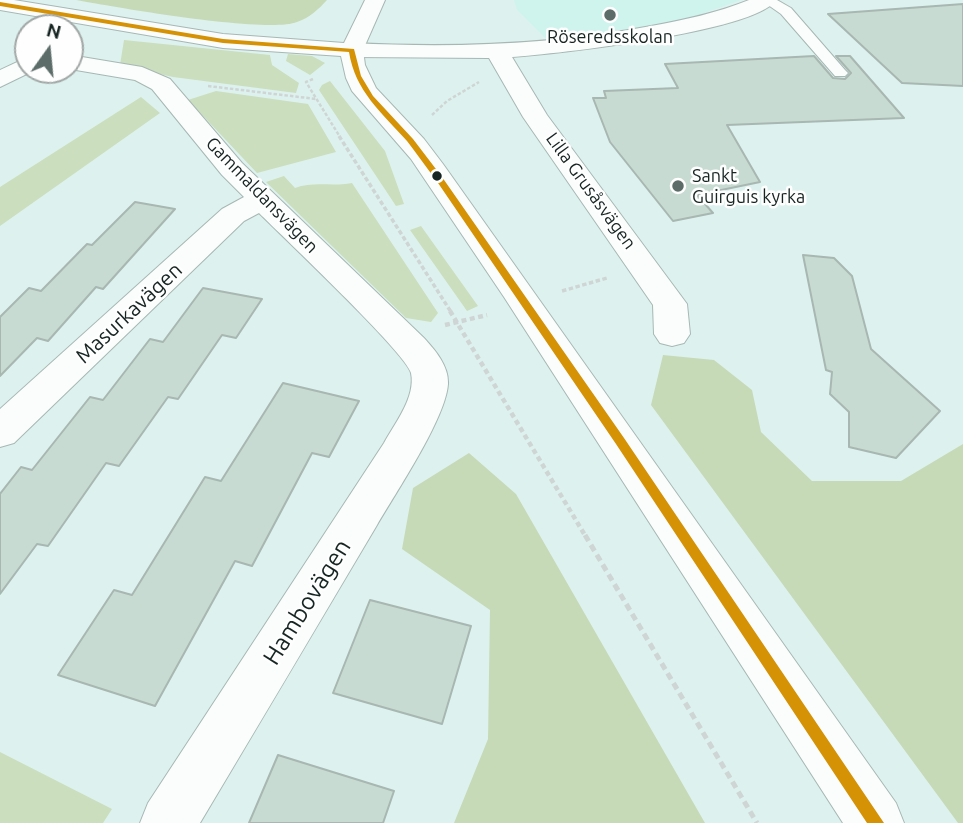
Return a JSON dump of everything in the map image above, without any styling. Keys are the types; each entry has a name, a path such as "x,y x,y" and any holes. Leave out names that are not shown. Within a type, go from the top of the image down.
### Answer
{"street":[{"path":"375,0 354,60 362,86 413,144 525,302 876,823"},
{"path":"0,4 187,36 354,60 492,65 552,48 633,37 730,15 767,0"},
{"name":"Gammaldansvägen","path":"84,64 142,74 162,84 232,169 399,333 430,374"},
{"name":"Lilla Grusåsvägen","path":"492,65 536,117 670,304 672,334"},
{"name":"Masurkavägen","path":"0,432 233,215 262,199"},
{"name":"Hambovägen","path":"168,823 398,454 426,398 430,374"}],"lane":[{"path":"767,0 786,11 840,73"}],"path":[{"path":"354,60 333,73 306,82 458,323 757,823"},
{"path":"431,117 446,101 492,65"},
{"path":"142,74 170,81 316,99"},
{"path":"573,288 610,277"},
{"path":"472,320 490,314"}],"shaded area":[{"name":"Röseredsskolan","path":"514,0 741,0 681,21 549,42 517,10"}],"green space":[{"path":"76,0 327,0 317,10 297,22 256,25 190,18"},
{"path":"124,40 270,55 272,65 299,83 296,93 173,77 120,65"},
{"path":"288,54 312,56 325,63 310,75 286,61"},
{"path":"330,81 385,151 404,204 396,206 319,90"},
{"path":"216,91 308,104 336,152 257,173 188,100"},
{"path":"141,97 160,113 0,226 0,187"},
{"path":"284,176 295,188 352,183 438,313 431,322 406,318 266,182"},
{"path":"421,226 478,306 467,311 410,230"},
{"path":"663,355 714,360 752,390 761,432 812,481 901,481 963,444 963,823 958,823 651,405"},
{"path":"469,453 516,494 705,823 454,823 488,739 490,610 402,549 413,488"},
{"path":"0,752 112,809 103,823 0,823"}],"building":[{"path":"963,4 963,86 902,83 828,14"},
{"path":"814,56 833,78 845,79 851,73 836,56 850,56 904,118 727,125 760,182 697,195 713,213 673,221 610,142 593,98 606,98 604,91 678,88 665,64"},
{"path":"135,202 175,209 103,289 96,287 48,341 37,338 0,376 0,317 29,288 41,291 87,244 92,245"},
{"path":"803,255 834,258 852,276 871,349 940,411 896,458 849,447 849,412 830,394 832,372 826,370"},
{"path":"203,288 262,299 236,338 222,335 178,399 168,397 119,466 106,463 48,546 37,544 0,594 0,494 21,467 32,470 90,397 103,400 150,339 163,342"},
{"path":"283,383 359,401 329,457 312,453 252,566 235,561 155,706 58,675 114,590 132,595 205,477 221,481"},
{"path":"370,600 471,626 442,724 333,693"},
{"path":"278,755 394,791 383,823 249,823"}],"transit line":[{"path":"0,4 223,41 352,50"},
{"path":"352,50 358,76 364,87 439,179 620,441 876,823"}],"place":[{"name":"Röseredsskolan","path":"610,15"},
{"name":"Sankt Guirguis kyrka","path":"678,186"}]}
